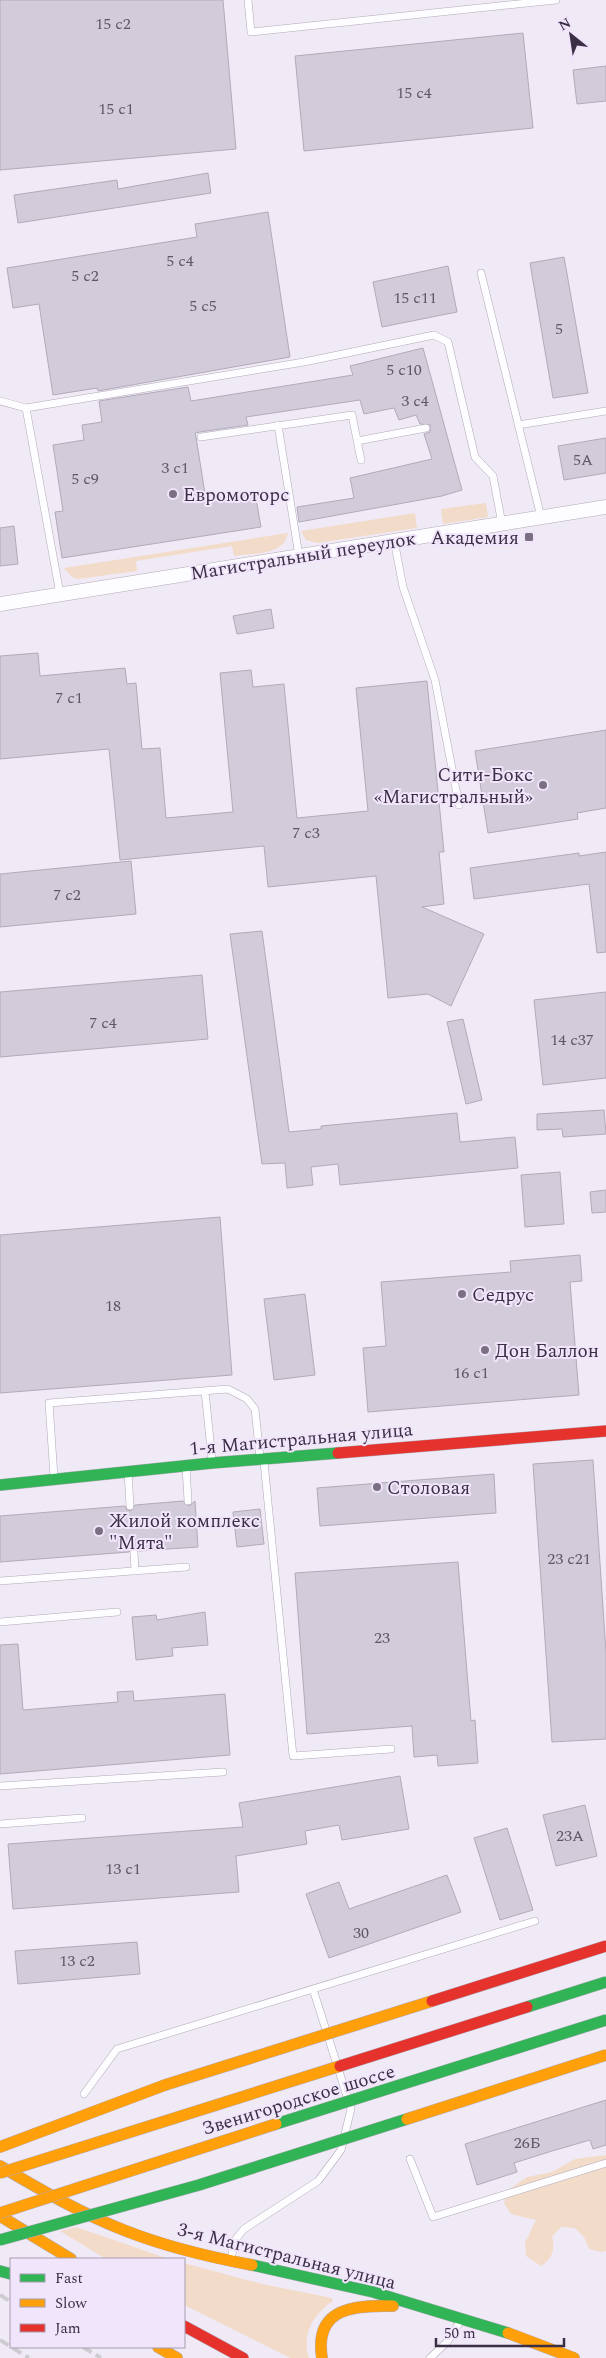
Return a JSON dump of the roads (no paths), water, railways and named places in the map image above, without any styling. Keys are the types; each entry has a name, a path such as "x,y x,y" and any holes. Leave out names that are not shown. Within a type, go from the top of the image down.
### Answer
{"main road":[{"name":"1-я Магистральная улица","path":"0,1485 212,1463 606,1431"},
{"path":"0,2147 165,2085 606,1946"},
{"name":"Звенигородское шоссе","path":"0,2174 606,1982"},
{"name":"Звенигородское шоссе","path":"0,2215 188,2151 320,2112 606,2020"},
{"path":"0,2240 199,2185 606,2055"},
{"name":"3-я Магистральная улица","path":"0,2166 57,2200 103,2222 146,2238 231,2260 345,2285 462,2318 523,2338 574,2358"},
{"path":"0,2215 69,2258"},
{"path":"322,2358 319,2341 321,2332 332,2318 341,2311 370,2305 427,2308"},
{"path":"185,2327 243,2358"},
{"path":"160,2348 177,2358"}],"street":[{"name":"Магистральный переулок","path":"0,604 606,507"}],"lane":[{"path":"248,0 251,32 556,0"},
{"path":"481,272 541,517"},
{"path":"0,401 26,408 304,362 434,335 448,342 475,457 493,476 502,524"},
{"path":"26,408 60,594"},
{"path":"518,425 606,411"},
{"path":"201,436 352,415 362,460"},
{"path":"278,425 299,556"},
{"path":"357,441 426,428"},
{"path":"394,540 403,587 435,680 459,805"},
{"path":"54,1480 48,1403 228,1389 247,1399 255,1408 262,1459 293,1756 392,1749"},
{"path":"204,1391 212,1463"},
{"path":"186,1466 188,1501"},
{"path":"128,1472 130,1506"},
{"path":"134,1552 135,1571"},
{"path":"0,1581 186,1567"},
{"path":"0,1622 117,1612"},
{"path":"0,1786 223,1772"},
{"path":"0,1824 82,1818"},
{"path":"84,2094 117,2049 535,1921"},
{"path":"231,2260 235,2240 244,2229 318,2181 341,2150 351,2109 312,1989"},
{"path":"410,2159 433,2217 606,2163"},
{"path":"430,2358 447,2342 462,2318"}],"railway":[{"path":"0,2295 10,2301"},
{"path":"0,2340 10,2346"},
{"path":"13,2348 29,2358"},
{"path":"85,2348 101,2358"}],"place":[{"name":"Евромоторс","path":"173,494"},
{"name":"Академия","path":"529,537"},
{"name":"Сити-Бокс «Магистральный»","path":"543,785"},
{"name":"Седрус","path":"462,1294"},
{"name":"Дон Баллон","path":"485,1350"},
{"name":"Столовая","path":"377,1487"},
{"name":"Жилой комплекс \"Мята\"","path":"99,1531"}]}
